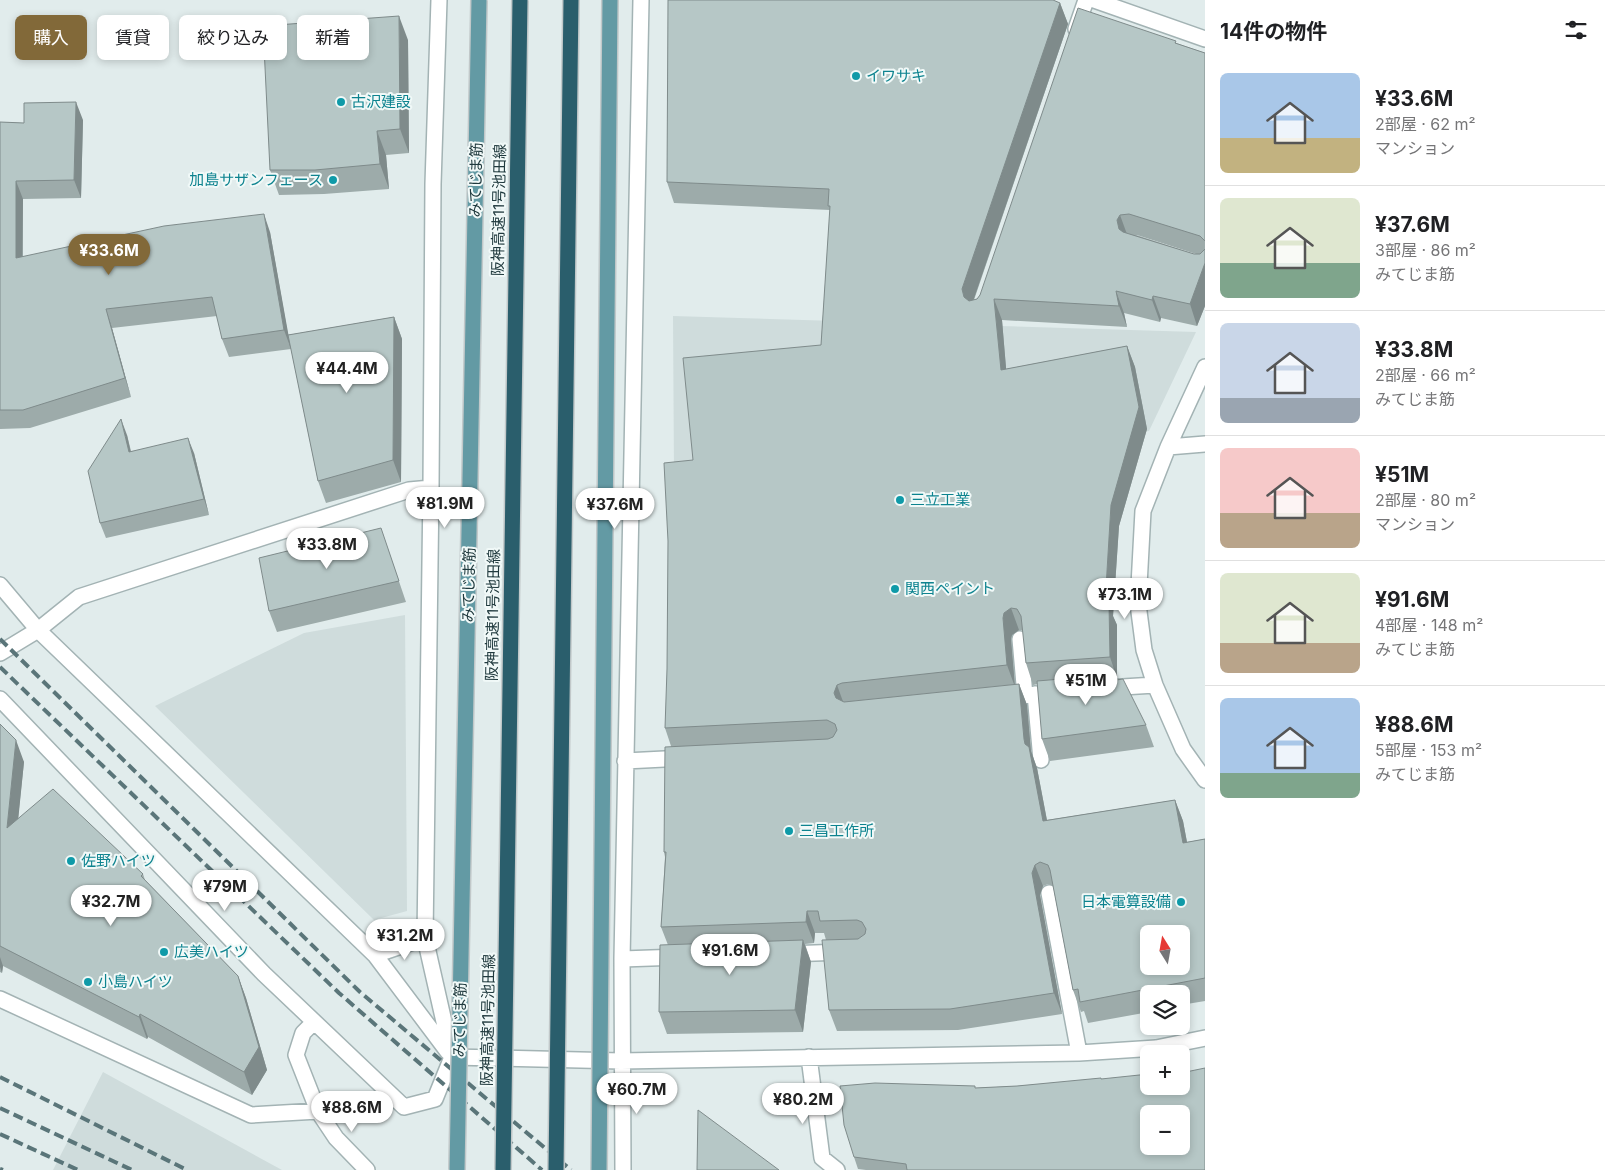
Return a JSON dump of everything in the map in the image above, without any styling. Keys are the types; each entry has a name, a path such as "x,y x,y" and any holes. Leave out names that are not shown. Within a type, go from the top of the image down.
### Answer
{"highway":[{"name":"阪神高速11号池田線","path":"503,1170 520,0"},
{"path":"556,1170 571,0"}],"main road":[{"name":"みてじま筋","path":"457,1170 479,0"},
{"path":"599,1170 610,0"}],"street":[{"path":"0,699 264,974 404,1106 435,1099 452,1057 425,938 433,184 439,0"},
{"path":"622,1170 621,1061 625,761 641,0"},
{"path":"1070,46 1086,0"},
{"path":"1094,0 1205,39"},
{"path":"1205,367 1168,447 1143,511 1138,604 1144,650 1155,685 1183,749 1205,780"},
{"path":"1168,447 1205,444"},
{"path":"0,653 38,630 79,597 409,490 431,488"},
{"path":"0,585 38,630 376,955 452,1057"},
{"path":"1020,639 1042,760"},
{"path":"1090,690 1155,685"},
{"path":"986,700 1072,691"},
{"path":"625,761 701,757"},
{"path":"1049,893 1079,1053"},
{"path":"376,955 425,938"},
{"path":"777,954 855,951"},
{"path":"622,959 699,957"},
{"path":"0,998 250,1115 318,1111"},
{"path":"314,1022 303,1033 296,1055 318,1111 336,1138 367,1170"},
{"path":"452,1057 621,1061 1079,1053 1156,1048 1205,1038"},
{"path":"810,1057 822,1158 837,1170"}],"shaded area":[{"path":"673,316 1196,332 1149,431 674,475"},
{"path":"405,615 407,911 374,920 155,706 304,633"},
{"path":"103,1072 282,1170 53,1170"}],"building":[{"path":"668,0 1053,0 1060,3 962,289 964,297 969,301 977,299 980,295 1078,8 1176,41 1175,43 1205,53 1205,241 1200,236 1129,214 1120,215 1117,220 1119,229 1123,232 1194,254 1200,254 1205,249 1205,263 1190,304 1153,296 1152,300 1116,291 1119,306 994,299 1001,370 1127,346 1139,407 1111,505 1105,604 1109,604 1110,657 1026,663 1021,616 1017,609 1011,608 1004,613 1003,618 1007,665 842,683 837,685 834,693 836,698 844,702 1019,684 1024,739 1025,744 1029,747 1043,821 1175,800 1183,843 1205,839 1205,978 1169,985 1140,985 1140,990 1080,1002 1078,989 1073,990 1050,870 1048,865 1040,862 1035,865 1032,873 1054,993 950,1009 829,1010 822,940 858,939 865,934 866,929 862,922 857,920 820,921 818,911 807,911 806,922 661,927 666,852 664,852 665,747 828,739 833,737 837,730 835,724 827,720 665,728 668,541 664,463 693,460 683,358 821,345 830,206 828,206 829,189 667,182"},
{"name":"古沢建設","path":"399,16 400,129 377,131 380,164 315,170 270,170 265,60 287,60 287,24 297,24 297,60 369,60 369,18"},
{"path":"76,102 74,180 16,181 16,258 164,226 264,214 284,330 222,339 212,297 106,309 125,378 23,410 0,410 0,122 24,123 24,103"},
{"path":"394,317 393,460 318,481 288,335"},
{"path":"121,419 129,452 188,438 204,499 100,523 88,471"},
{"path":"381,528 399,581 269,611 259,558"},
{"path":"1110,675 1110,681 1123,679 1146,725 1042,739 1037,681"},
{"path":"0,724 16,740 7,828 53,789 143,874 141,876 238,976 259,1047 244,1072 140,1014 139,1017 0,946"},
{"path":"803,940 795,1010 659,1012 660,945"},
{"path":"1205,1068 1205,1170 907,1170 906,1164 854,1157 844,1125 840,1086 875,1083 975,1086 975,1088 1140,1075 1140,1095 1190,1095 1190,1071"},
{"path":"698,1110 779,1170 697,1170"}],"railway":[{"path":"0,639 360,992 571,1170"},
{"path":"0,667 339,993 542,1170"},
{"path":"0,1077 187,1170"},
{"path":"0,1108 132,1170"},
{"path":"0,1134 78,1170"}],"place":[{"name":"イワサキ","path":"856,76"},
{"name":"古沢建設","path":"341,102"},
{"name":"加島サザンフェース","path":"333,180"},
{"name":"三立工業","path":"900,500"},
{"name":"関西ペイント","path":"895,589"},
{"name":"三昌工作所","path":"789,831"},
{"name":"佐野ハイツ","path":"71,861"},
{"name":"日本電算設備","path":"1181,902"},
{"name":"広美ハイツ","path":"164,952"},
{"name":"小島ハイツ","path":"88,982"}]}
